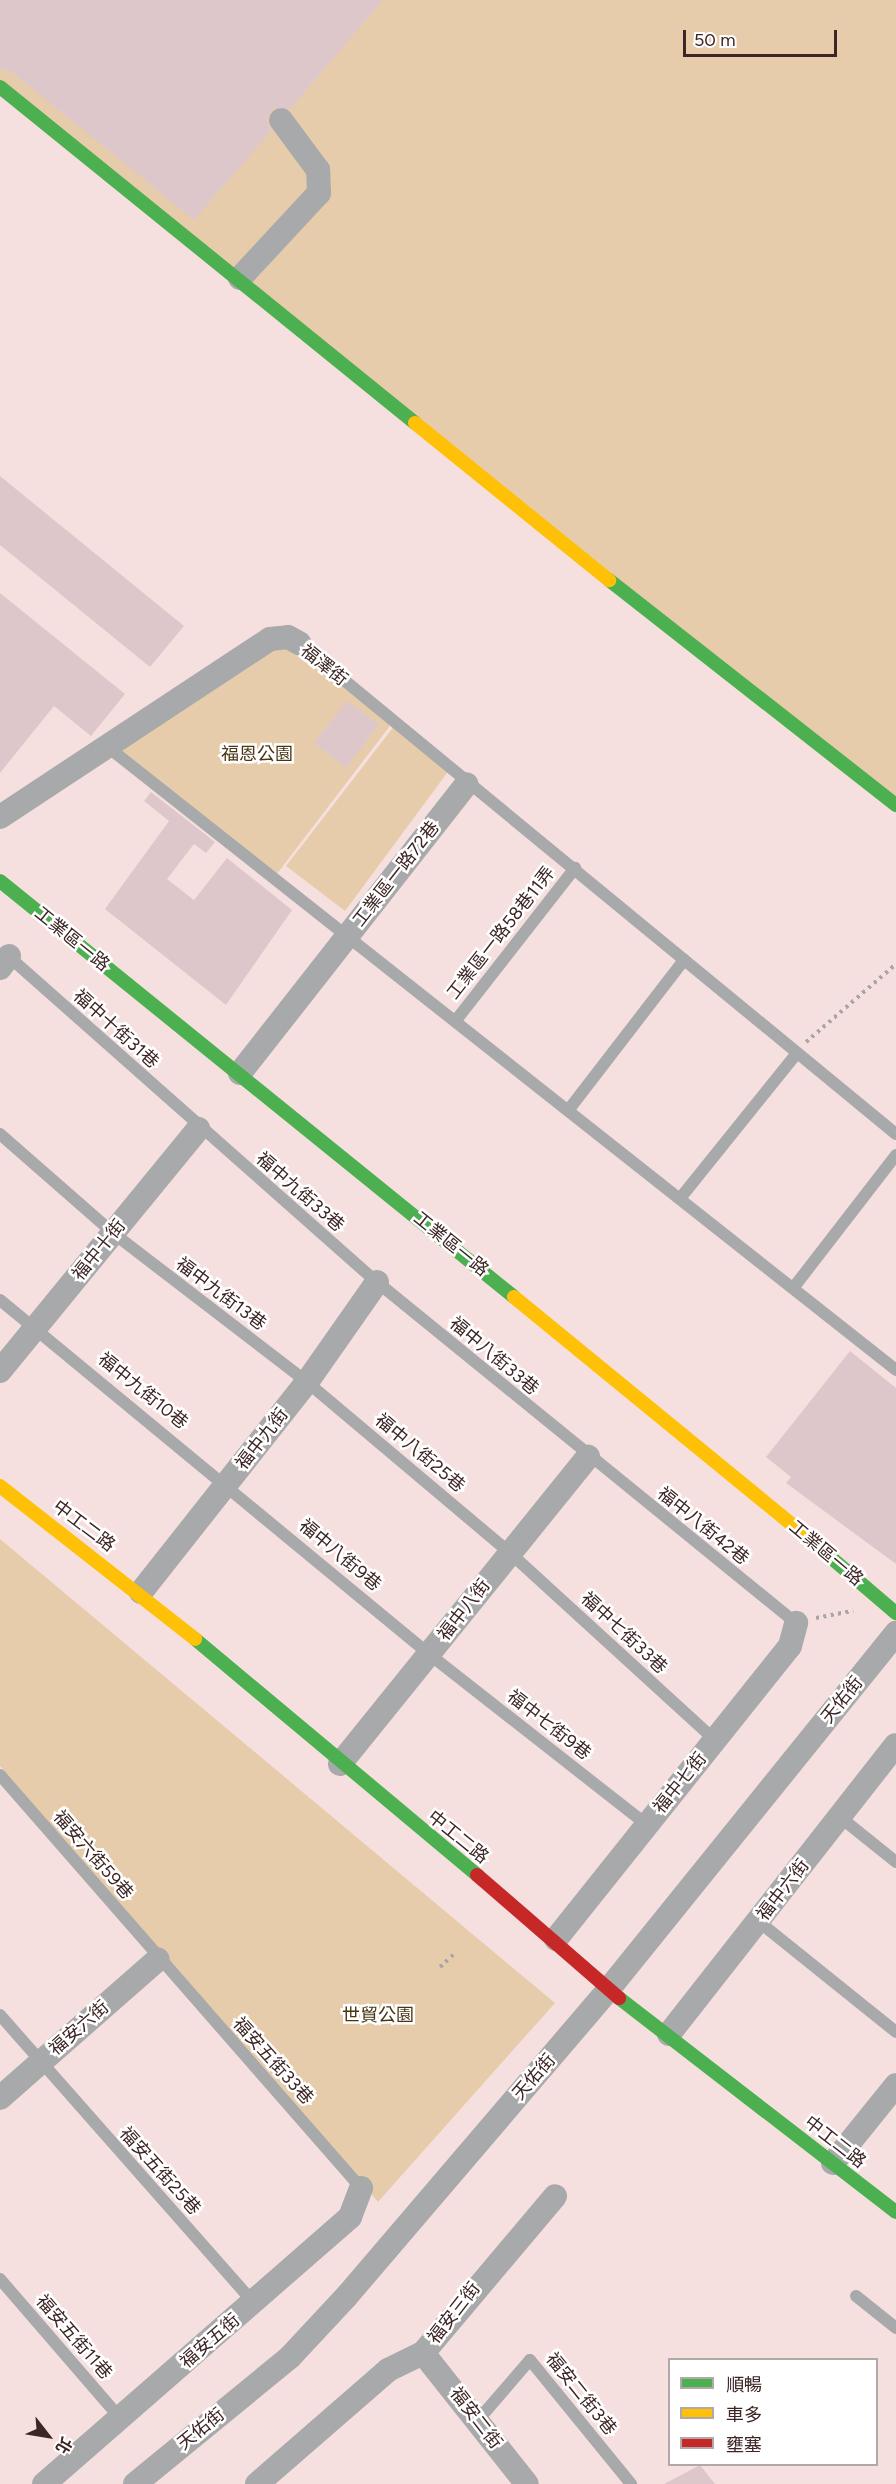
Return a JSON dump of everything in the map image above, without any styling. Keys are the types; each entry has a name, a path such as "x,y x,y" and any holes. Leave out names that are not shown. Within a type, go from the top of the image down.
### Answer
{"street":[{"path":"0,87 240,278 640,606 896,805"},
{"path":"240,278 320,189 318,170 281,120"},
{"name":"福澤街","path":"109,748 270,639 288,636 299,643"},
{"path":"0,817 109,748"},
{"name":"工業區一路72巷","path":"240,1073 467,784"},
{"name":"工業區一路","path":"0,881 240,1073 896,1613"},
{"name":"福中十街","path":"0,1371 198,1129"},
{"name":"福中九街","path":"141,1592 307,1382 377,1282"},
{"name":"福中八街","path":"340,1764 588,1457"},
{"name":"中工二路","path":"0,1486 141,1592 340,1764 556,1939 608,1990 669,2034 896,2212"},
{"name":"福中七街","path":"556,1939 790,1646 796,1623"},
{"name":"天佑街","path":"135,2484 290,2357 608,1990 896,1633"},
{"name":"福中六街","path":"669,2034 896,1745"},
{"name":"福安六街","path":"0,2098 158,1959"},
{"path":"833,2163 896,2085"},
{"name":"福安五街","path":"44,2484 350,2217 361,2188"},
{"name":"福安三街","path":"256,2484 388,2370 423,2353 555,2196"},
{"name":"福安二街","path":"423,2353 479,2419 527,2484"}],"lane":[{"name":"福澤街","path":"299,643 467,784"},
{"path":"109,748 349,933"},
{"path":"467,784 575,868"},
{"name":"工業區一路58巷11弄","path":"457,1019 575,868 896,1134"},
{"name":"工業區一路58巷11弄","path":"349,933 794,1287"},
{"name":"福中十街31巷","path":"3,958 198,1129"},
{"path":"570,1108 684,960"},
{"path":"682,1196 796,1053"},
{"name":"福中九街33巷","path":"198,1129 377,1282"},
{"name":"福中九街13巷","path":"0,1134 113,1233 307,1382"},
{"path":"896,1155 794,1287 896,1370"},
{"name":"福中八街33巷","path":"377,1282 588,1457"},
{"name":"福中九街10巷","path":"0,1300 227,1483"},
{"name":"福中八街25巷","path":"307,1382 509,1552"},
{"name":"福中八街42巷","path":"588,1457 796,1623"},
{"name":"福中八街9巷","path":"227,1483 429,1654"},
{"name":"福中七街33巷","path":"509,1552 715,1740"},
{"name":"福中七街9巷","path":"429,1654 646,1824"},
{"name":"福安六街59巷","path":"0,1775 158,1959"},
{"path":"840,1817 896,1862"},
{"path":"758,1921 896,2032"},
{"name":"福安五街33巷","path":"158,1959 361,2188"},
{"name":"福安五街25巷","path":"0,2015 254,2303"},
{"name":"福安五街11巷","path":"0,2279 121,2419"},
{"path":"856,2296 896,2328"},
{"name":"福安二街3巷","path":"479,2419 530,2360 631,2484"}],"path":[{"path":"796,1053 896,964"},
{"path":"796,1623 854,1611"},
{"path":"440,1967 453,1955"}],"green space":[{"path":"0,0 896,0 896,805 0,82"},
{"name":"福恩公園","path":"288,637 396,718 273,879 109,748"},
{"path":"395,725 450,769 345,911 286,866"},
{"name":"世貿公園","path":"0,1539 555,2003 378,2202 0,1766"}],"building":[{"path":"0,0 383,0 290,109 272,109 267,121 271,131 194,220 12,72 0,69"},
{"path":"0,476 184,626 150,667 0,545"},
{"path":"0,593 125,694 91,736 54,706 0,773"},
{"path":"347,701 379,724 346,768 314,743"},
{"path":"151,792 215,842 206,853 194,844 167,879 194,900 227,858 292,910 226,1005 105,909 169,821 144,801"},
{"path":"850,1351 896,1388 896,1564 786,1483 791,1477 766,1457"},
{"path":"701,2466 715,2484 664,2484"}],"traffic: fast":[{"path":"0,87 415,423"},
{"path":"609,580 896,805"},
{"path":"0,881 514,1297"},
{"path":"801,1532 896,1613"},
{"path":"195,1639 477,1875"},
{"path":"619,1998 896,2212"}],"traffic: slow":[{"path":"415,423 609,580"},
{"path":"514,1297 801,1532"},
{"path":"0,1486 195,1639"}],"traffic: jam":[{"path":"477,1875 619,1998"}]}
